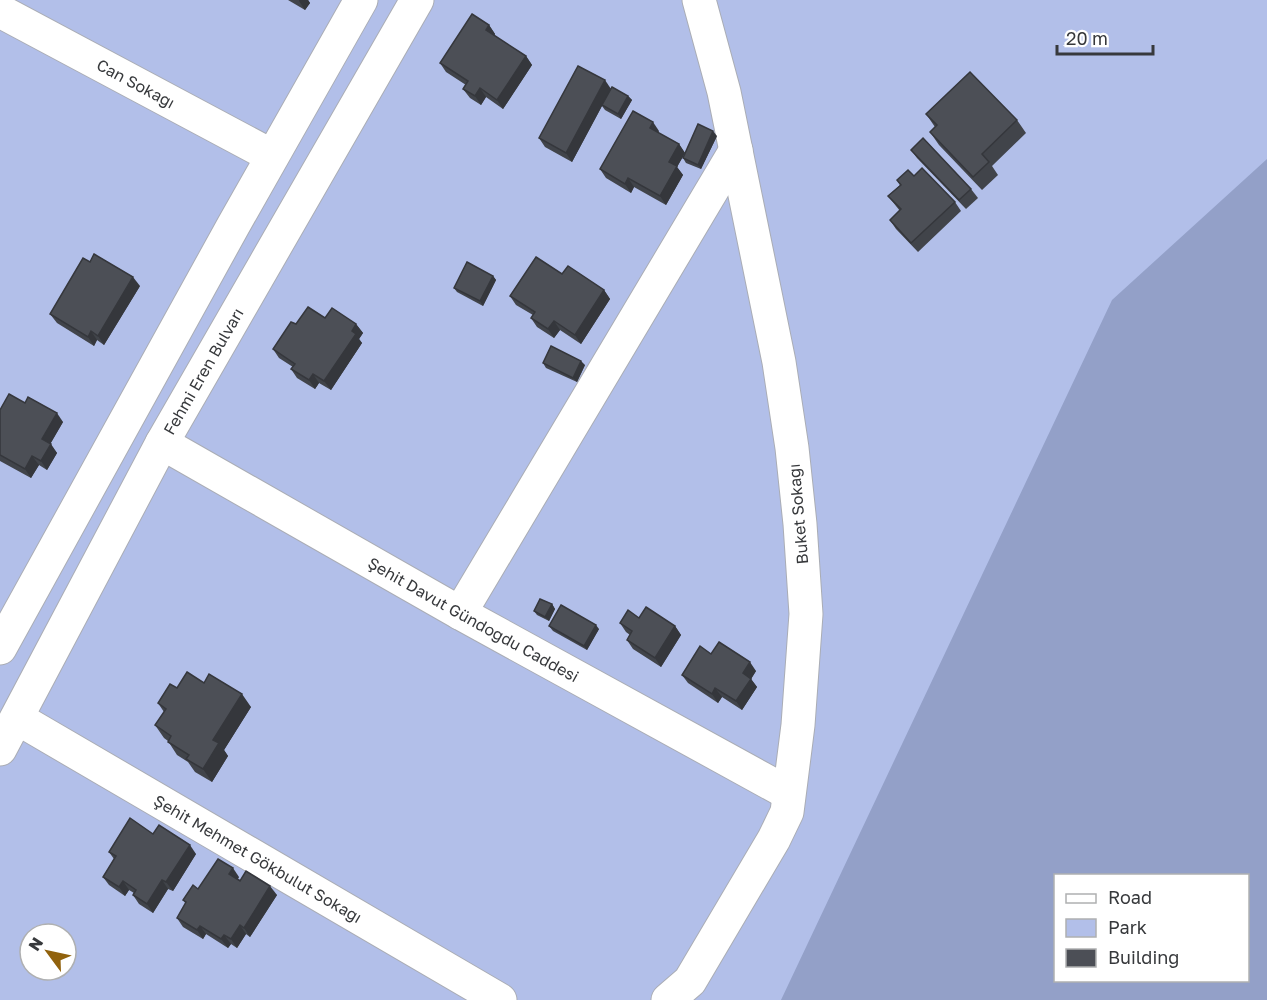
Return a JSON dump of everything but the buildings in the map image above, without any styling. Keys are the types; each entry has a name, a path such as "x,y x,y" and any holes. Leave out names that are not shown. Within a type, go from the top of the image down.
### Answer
{"street":[{"path":"0,648 272,156 361,0"},
{"name":"Fehmi Eren Bulvarı","path":"0,749 162,443 417,0"},
{"name":"Buket Sokağı","path":"668,1000 690,981 768,849 787,812 798,725 806,614 792,448 779,362 724,92 699,0"},
{"name":"Can Sokağı","path":"0,10 272,156"},
{"path":"460,613 736,150"},
{"name":"Şehit Davut Gündoğdu Caddesi","path":"162,443 460,613 788,793"},
{"name":"Şehit Mehmet Gökbulut Sokağı","path":"17,718 500,1000"}],"green space":[{"path":"0,0 1267,0 1267,1000 0,1000"}],"shaded area":[{"path":"1267,159 1267,1000 781,1000 1112,300"}]}
